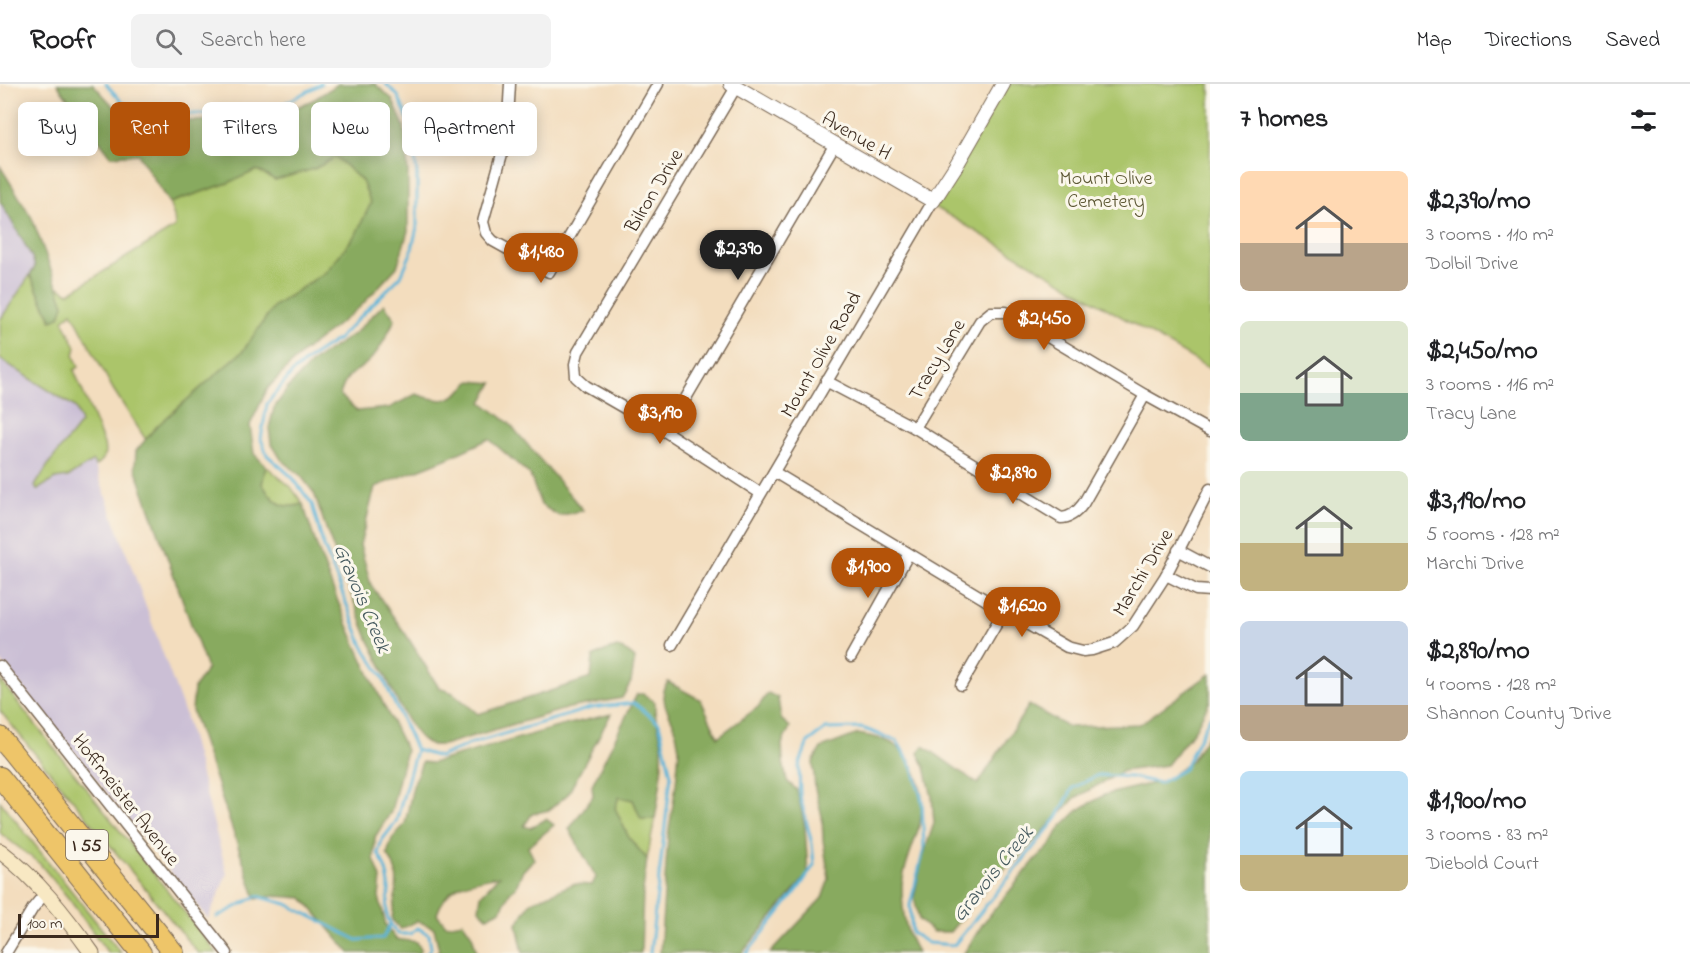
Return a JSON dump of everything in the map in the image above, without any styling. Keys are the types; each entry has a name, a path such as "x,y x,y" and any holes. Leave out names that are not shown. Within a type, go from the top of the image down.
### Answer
{"highway":[{"name":"I 55","path":"0,737 174,953"},
{"name":"I 55","path":"0,777 141,953"}],"main road":[{"path":"0,851 22,868 46,892 92,953"}],"street":[{"path":"510,84 507,136 485,211 484,226 488,237 493,241 549,273 658,84"},
{"name":"Mount Olive Road","path":"672,645 1003,84"},
{"name":"Avenue H","path":"734,85 933,201"},
{"name":"Bilron Drive","path":"666,432 586,386 576,376 575,364 578,352 734,85"},
{"path":"760,494 666,432 835,144"},
{"name":"Tracy Lane","path":"915,428 980,321 991,312 1006,312 1210,431"},
{"path":"826,381 915,428 1061,518 1067,518 1083,504 1145,395"},
{"name":"Marchi Drive","path":"774,472 1067,648 1083,651 1114,643 1125,634 1140,615 1166,575 1210,489"},
{"path":"1178,549 1210,567"},
{"path":"852,657 909,555"},
{"path":"1166,575 1196,590 1210,591"},
{"path":"962,685 1004,611"},
{"name":"Hoffmeister Avenue","path":"0,666 227,953"},
{"path":"6,953 33,908 46,892"}],"shaded area":[{"path":"0,201 32,257 35,267 0,320"},
{"path":"0,359 75,407 81,424 50,462 37,490 55,479 68,477 93,461 185,714 227,874 208,919 0,660"}],"green space":[{"path":"57,84 93,84 110,102 110,155 98,139 98,102 70,102"},
{"path":"338,84 375,84 392,99 402,122 402,156 407,156 408,172 408,231 397,267 360,307 302,353 268,388 250,425 254,454 266,466 262,484 279,503 289,506 303,504 324,567 349,629 406,750 391,812 375,837 374,859 381,878 379,897 386,926 396,939 417,942 421,949 419,953 350,953 303,898 275,896 256,899 192,711 194,688 207,669 135,467 136,451 157,426 243,351 274,306 326,272 356,234 371,203 362,181 336,157 314,169 275,180 257,170 228,183 169,203 139,156 190,156 190,121 202,121 202,156 299,156 299,106"},
{"name":"Mount Olive Cemetery","path":"1006,84 1210,84 1210,369 933,206"},
{"path":"336,157 362,181 371,203 356,234 326,272 274,306 243,351 157,426 146,440 113,389 72,312 63,320 76,347 74,355 79,367 74,370 104,444 105,454 101,462 95,466 93,461 68,477 55,479 37,490 35,486 50,462 81,423 75,407 0,359 0,320 30,275 51,320 64,305 57,286 69,293 175,227 169,203 228,183 257,170 275,180 314,169"},
{"path":"0,166 32,218 64,305 60,317 52,320 30,275 35,267 32,257 0,201"},
{"path":"384,304 395,319 378,351 349,376 340,395 357,411 389,408 416,394 433,399 446,399 452,397 471,381 493,383 482,402 509,423 583,510 559,516 541,505 530,475 489,439 375,487 360,545 371,585 407,636 439,688 453,693 478,714 591,678 593,657 615,648 624,650 635,658 631,682 622,698 569,708 443,745 429,744 420,738 404,714 369,641 314,493 301,476 281,459 271,443 269,428 274,408 288,388 312,362 355,333"},
{"path":"266,466 291,487 303,504 289,506 274,500 262,484"},
{"path":"1210,674 1210,701 1195,729 1167,765 1123,771 1075,798 1018,858 995,877 950,932 933,932 919,920 914,897 922,859 934,823 932,797 925,767 918,753 924,746 978,784 1029,705 1068,727 1140,724"},
{"path":"0,680 217,953 198,953 0,711"},
{"path":"668,682 701,700 718,737 758,707 768,693 778,698 781,719 790,727 782,744 783,762 787,781 797,790 805,827 808,874 742,953 660,953 668,836 679,749 675,727 665,705 663,690"},
{"path":"637,694 643,694 655,702 655,714 662,742 660,784 655,819 641,819 633,800 619,797 615,808 629,838 647,859 643,891 641,953 523,953 517,924 531,902 573,884 592,885 596,877 569,829 593,796 592,785"},
{"path":"611,714 568,794 549,810 532,814 524,826 530,828 546,819 554,825 528,847 534,859 522,872 516,887 510,892 501,910 487,917 479,909 481,895 499,876 461,885 447,895 442,903 437,914 446,925 463,922 472,935 477,953 436,953 439,950 434,928 417,921 401,929 392,920 397,878 387,854 392,839 405,824 413,786 422,762 432,763"},
{"path":"1210,732 1210,953 964,953 984,922 1036,859 1050,846 1060,828 1078,810 1104,795 1166,780 1191,761"},
{"path":"858,734 882,739 896,746 905,754 917,775 922,812 902,886 905,921 918,953 770,953 822,898 829,879 813,762 821,748"},
{"path":"619,796 633,800 641,819 655,819 647,859 629,838 615,808"},
{"path":"0,801 121,953 108,953 40,864 0,833"}],"waterway":[{"name":"Gravois Creek","path":"106,84 123,103 163,114 226,114 274,109 321,84"},
{"name":"Gravois Creek","path":"386,84 398,96 411,126 417,174 417,227 411,253 401,276 338,339 293,372 273,396 267,404 261,439 267,455 292,477 312,504 323,544 363,646 382,676 416,750 439,757 470,744 591,708 634,703 659,723 671,775 650,953"},
{"name":"Gravois Creek","path":"747,953 799,888 814,865 812,844 800,796 799,766 808,742 826,729 862,728 897,741 913,768 922,800 924,849 910,905 912,933 928,943 954,945 1057,818 1073,788 1098,775 1130,777 1160,783 1184,769 1210,717"},
{"path":"416,750 396,822 382,840 378,853 388,881 387,915 389,921 398,934 410,934 418,928 429,935 431,948 427,953"},
{"path":"217,917 257,896 287,904 357,940 383,938 390,925"}]}
